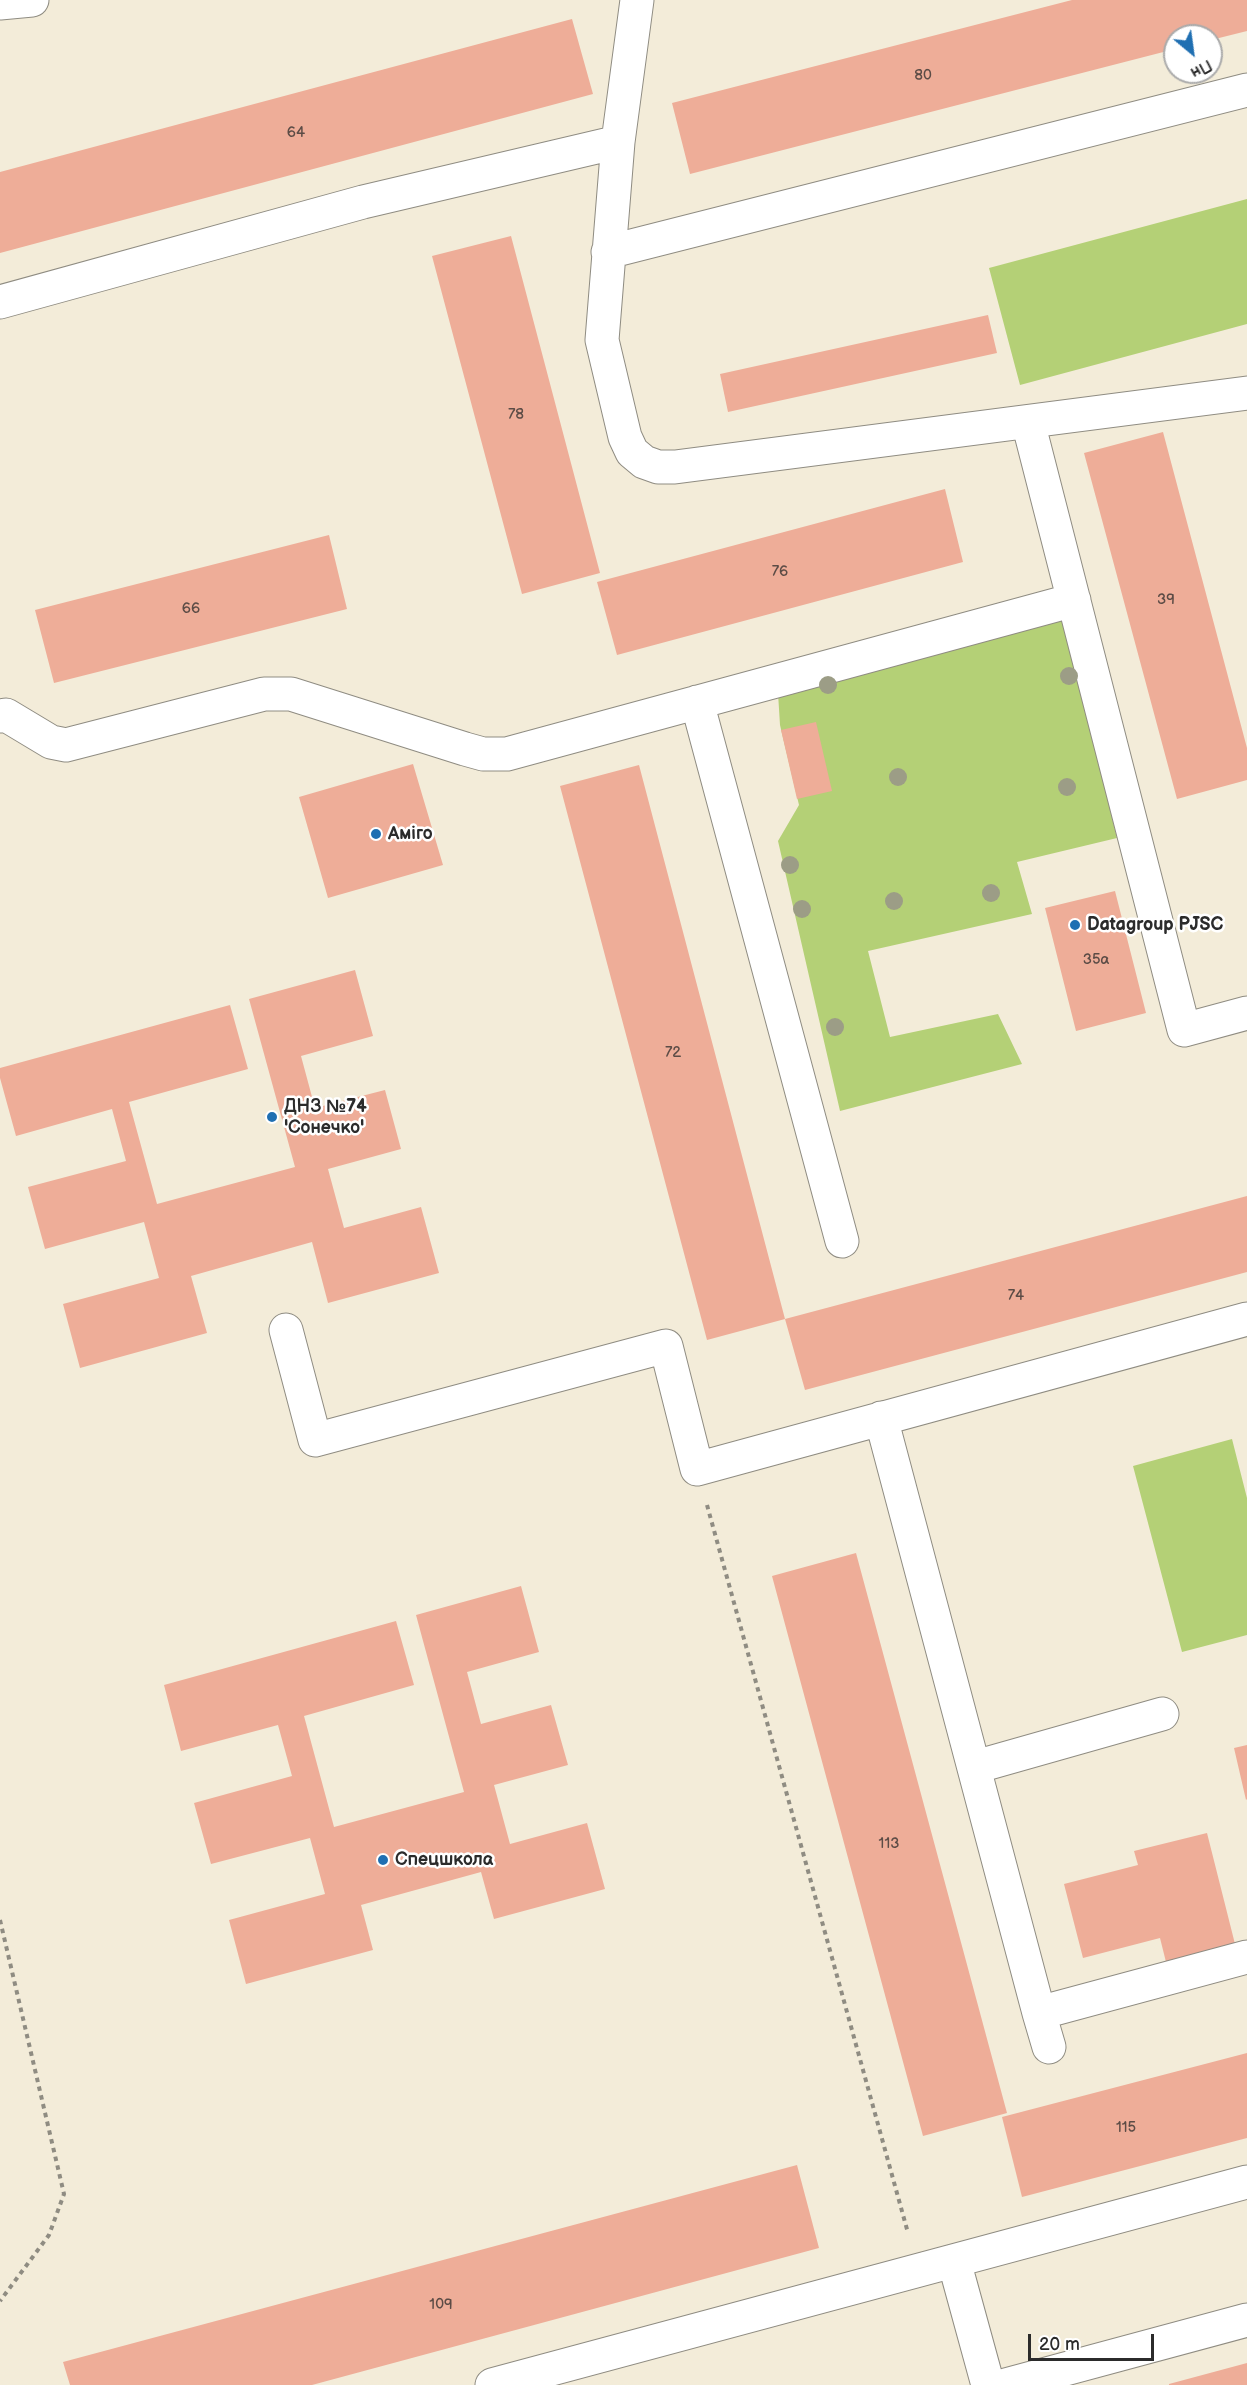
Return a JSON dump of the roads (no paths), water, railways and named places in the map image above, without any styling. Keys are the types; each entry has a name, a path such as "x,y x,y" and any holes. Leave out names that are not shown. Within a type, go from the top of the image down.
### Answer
{"street":[{"path":"0,3 32,0"},
{"path":"637,0 618,142 602,340 625,437 632,452 644,462 658,467 675,467 1243,397"},
{"path":"608,252 1247,90"},
{"path":"0,302 363,202 618,142"},
{"path":"1028,422 1184,1030 1247,1013"},
{"path":"2,708 51,742 66,745 264,694 291,694 483,754 507,754 1074,600"},
{"path":"697,702 842,1241"},
{"path":"286,1330 315,1440 666,1346 697,1469 1247,1319"},
{"path":"881,1418 1049,2047"},
{"path":"975,1767 1162,1714"},
{"path":"1039,2013 1247,1957"},
{"path":"492,2385 1247,2182"},
{"path":"954,2261 988,2385"},
{"path":"1006,2385 1247,2320"}],"place":[{"name":"Аміго","path":"376,834"},
{"name":"Datagroup PJSC","path":"1075,925"},
{"name":"ДНЗ №74 'Сонечко'","path":"272,1117"},
{"name":"Спецшкола","path":"383,1860"}]}
